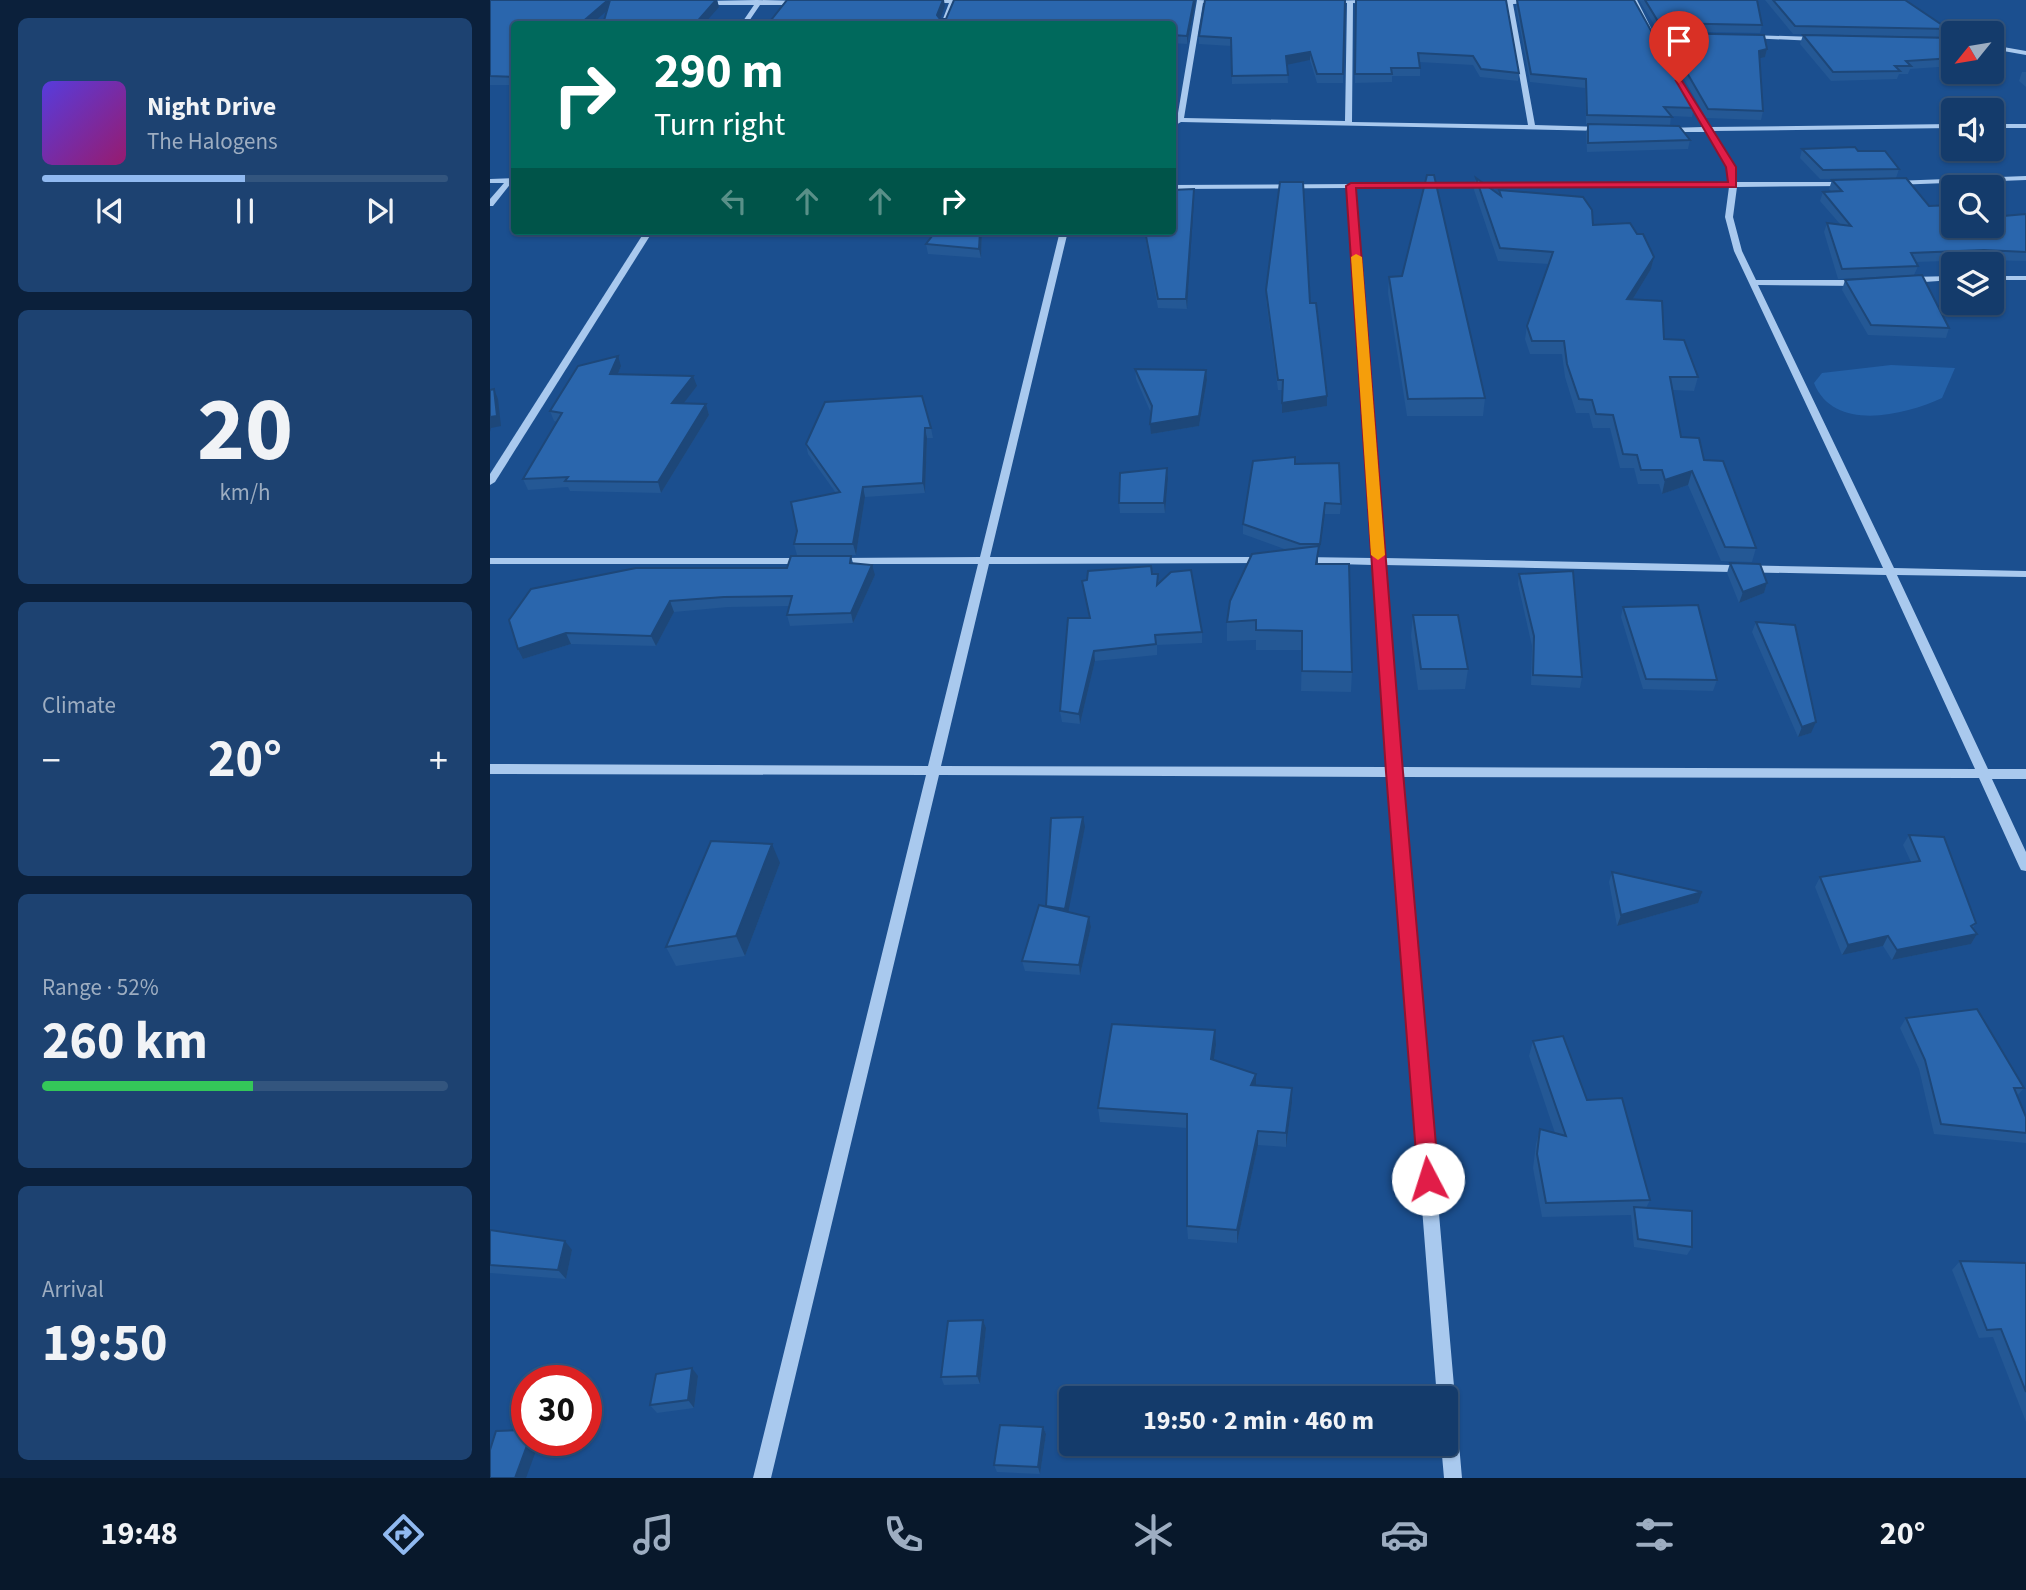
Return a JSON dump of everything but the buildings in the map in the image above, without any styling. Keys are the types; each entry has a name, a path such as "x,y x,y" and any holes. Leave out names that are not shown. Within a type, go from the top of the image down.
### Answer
{"street":[{"path":"925,2 952,0 945,21"},
{"path":"1180,120 1200,0 1227,1"},
{"path":"746,21 759,1"},
{"path":"1324,1 1377,2"},
{"path":"1348,125 1351,1"},
{"path":"1510,1 1532,128"},
{"path":"1621,2 1634,1 1659,47"},
{"path":"1483,2 1538,2"},
{"path":"690,3 812,3"},
{"path":"1653,36 1665,36"},
{"path":"1740,37 1821,39"},
{"path":"2004,49 2026,53"},
{"path":"1679,83 1731,167 1733,185 1729,217 1733,237 2026,866"},
{"path":"1176,122 1180,120 1613,129"},
{"path":"2004,126 2026,126"},
{"path":"1653,130 1941,127"},
{"path":"1883,183 2026,178"},
{"path":"490,181 511,180"},
{"path":"490,204 511,181"},
{"path":"1176,187 1850,184"},
{"path":"1351,186 1394,772 1453,1478"},
{"path":"490,482 646,235"},
{"path":"762,1478 931,770 985,561 1063,235"},
{"path":"2004,278 2026,278"},
{"path":"1894,281 1941,279"},
{"path":"1753,282 1871,283"},
{"path":"490,561 1378,560 2026,573"},
{"path":"490,769 2026,774"}],"shaded area":[{"path":"1891,365 1955,368 1942,398 1891,414 1872,416 1837,409 1824,399 1814,383 1822,373"}],"slow traffic":[{"path":"1356,257 1378,555"}],"route":[{"path":"1428,1179 1394,772 1351,186 1733,185 1731,167 1679,83"}]}
